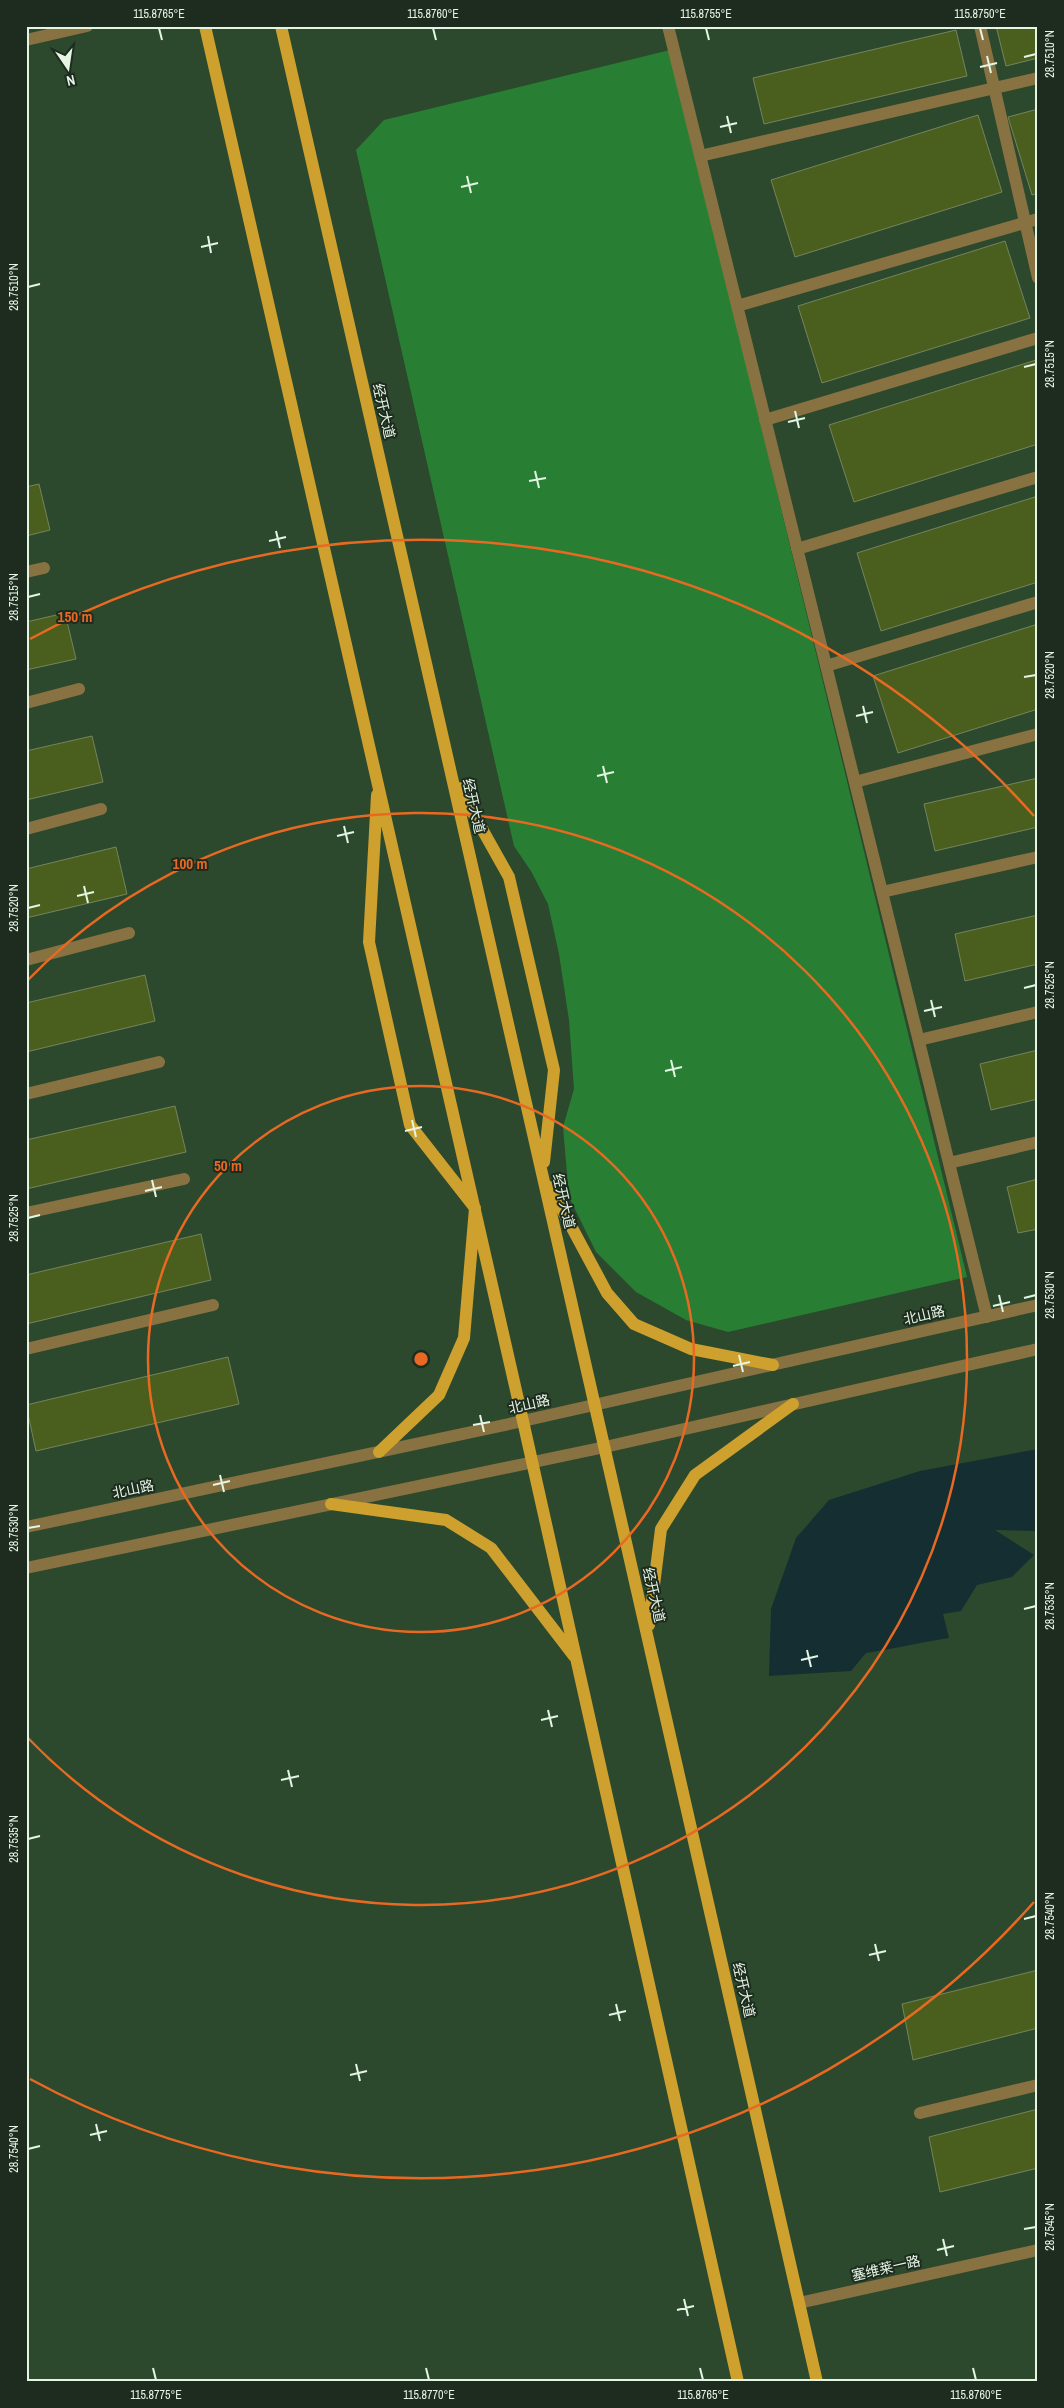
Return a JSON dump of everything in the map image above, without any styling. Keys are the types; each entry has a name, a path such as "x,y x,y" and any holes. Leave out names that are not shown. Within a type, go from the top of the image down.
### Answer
{"main road":[{"path":"205,26 475,1208 738,2382"},
{"name":"经开大道","path":"281,26 817,2382"},
{"path":"452,774 509,877 554,1070 542,1173 607,1293 634,1324 691,1349 773,1365"},
{"path":"378,781 369,942 410,1125 475,1208 464,1338 439,1395 379,1452"},
{"path":"648,1635 661,1528 695,1475 793,1404"},
{"path":"331,1504 446,1520 491,1548 576,1659"}],"street":[{"path":"26,40 87,26"},
{"path":"669,26 987,1317"},
{"path":"980,26 1038,278"},
{"path":"700,156 1038,78"},
{"path":"737,306 1038,218"},
{"path":"765,420 1038,338"},
{"path":"797,549 1038,477"},
{"path":"26,572 44,568"},
{"path":"826,666 1038,602"},
{"path":"26,703 78,689"},
{"path":"855,782 1038,734"},
{"path":"26,829 101,809"},
{"path":"882,892 1038,857"},
{"path":"26,960 129,933"},
{"path":"919,1040 1038,1012"},
{"path":"26,1094 159,1062"},
{"path":"949,1163 1038,1142"},
{"path":"26,1213 184,1180"},
{"path":"26,1349 212,1305"},
{"name":"北山路","path":"26,1527 596,1405 1038,1305"},
{"path":"26,1568 605,1447 1038,1349"},
{"path":"920,2113 1038,2085"},
{"name":"塞维莱一路","path":"799,2303 1038,2250"}],"green space":[{"path":"670,50 967,1277 728,1332 686,1320 636,1292 596,1252 569,1197 563,1127 574,1089 569,1020 559,954 548,904 531,871 514,846 356,150 384,120"}],"water":[{"path":"1038,1449 1038,1531 995,1530 1034,1555 1012,1577 977,1585 961,1611 943,1614 949,1638 866,1653 851,1671 769,1676 771,1609 796,1538 829,1500 920,1471"}],"building":[{"path":"996,26 1038,26 1038,58 1006,66"},
{"path":"956,30 967,76 764,124 753,78"},
{"path":"1038,109 1038,193 1032,195 1008,117"},
{"path":"978,115 1002,192 795,257 771,180"},
{"path":"1005,241 1030,318 822,383 798,306"},
{"path":"1036,360 1038,366 1038,444 854,502 829,425"},
{"path":"39,484 50,530 26,536 26,487"},
{"path":"1038,496 1038,582 881,631 857,553"},
{"path":"65,613 76,659 26,670 26,622"},
{"path":"1038,624 1038,709 898,753 873,676"},
{"path":"92,736 103,782 26,800 26,751"},
{"path":"1038,778 1038,827 935,851 924,804"},
{"path":"116,847 127,894 26,918 26,869"},
{"path":"1038,915 1038,964 965,981 955,934"},
{"path":"145,975 155,1021 26,1052 26,1003"},
{"path":"1038,1050 1038,1099 991,1110 980,1064"},
{"path":"175,1106 186,1152 26,1189 26,1140"},
{"path":"1038,1179 1038,1229 1018,1233 1007,1187"},
{"path":"201,1234 211,1280 26,1324 26,1275"},
{"path":"228,1357 239,1404 36,1451 26,1405"},
{"path":"1038,1970 1038,2028 913,2060 902,2004"},
{"path":"1038,2109 1038,2168 940,2192 929,2137"}]}
